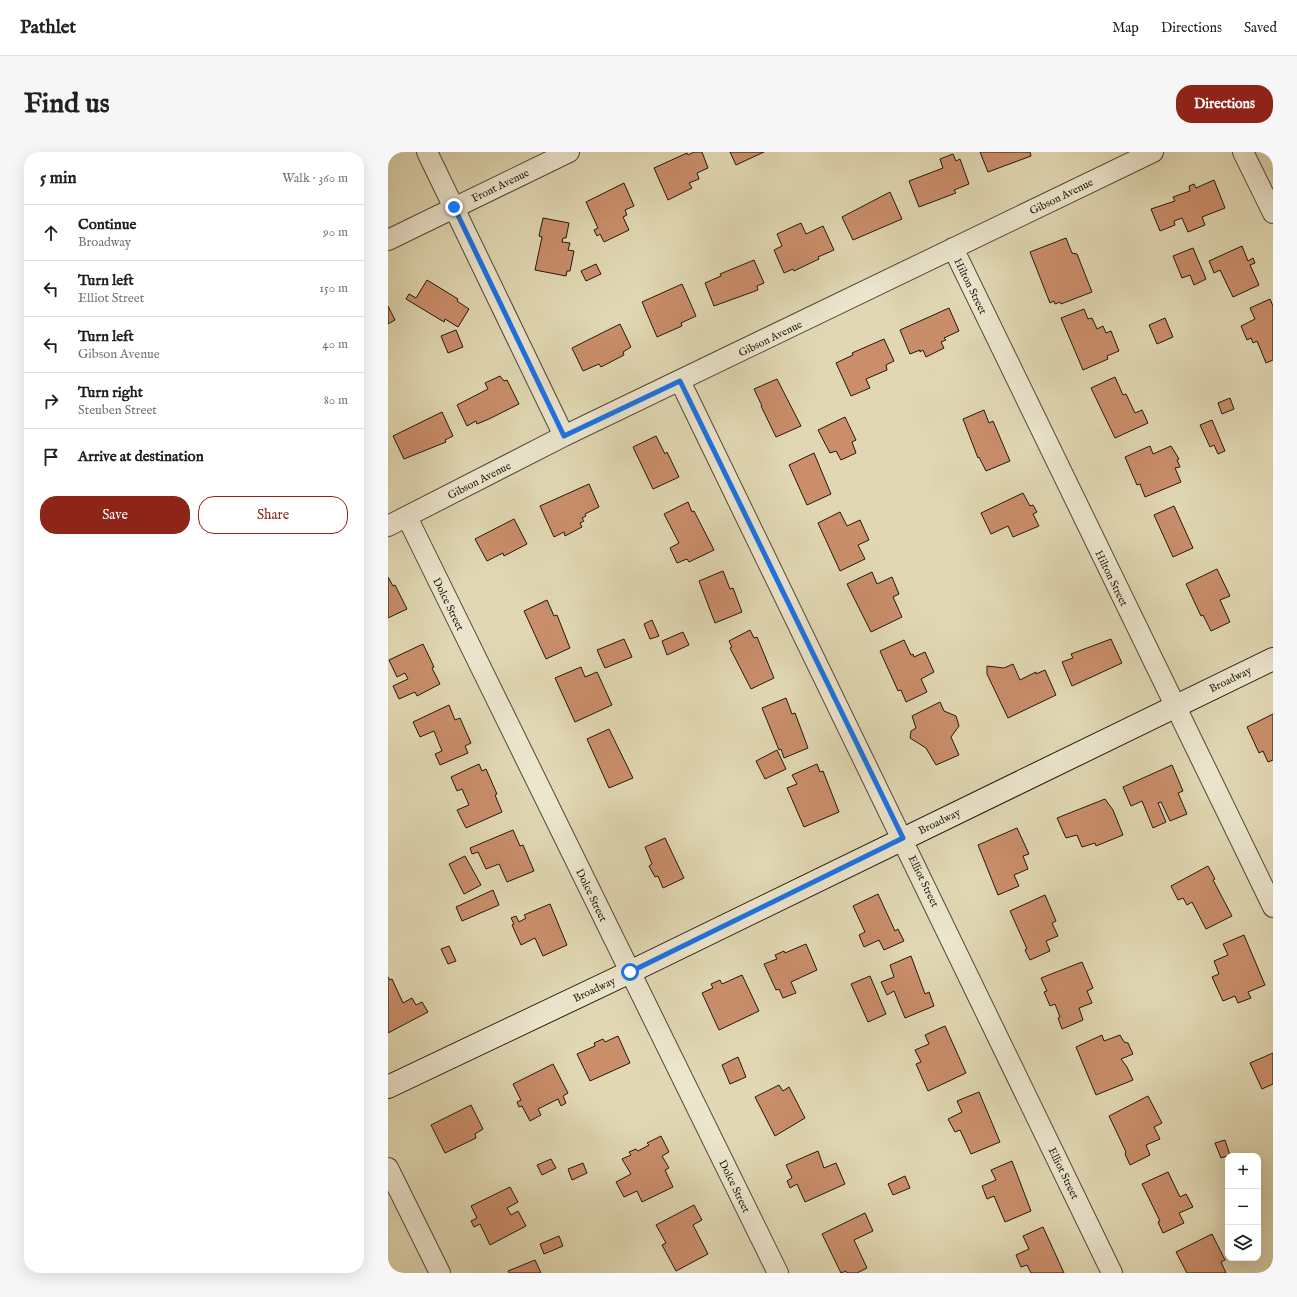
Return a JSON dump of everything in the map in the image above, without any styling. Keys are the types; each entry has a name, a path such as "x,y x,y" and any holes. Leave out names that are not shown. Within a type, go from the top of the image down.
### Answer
{"street":[{"path":"427,152 564,436"},
{"name":"Front Avenue","path":"388,240 569,152"},
{"name":"Gibson Avenue","path":"388,526 564,436 1152,152"},
{"path":"1243,152 1273,213"},
{"name":"Hilton Street","path":"953,248 1174,706 1273,907"},
{"name":"Elliot Street","path":"680,381 903,838 1112,1273"},
{"name":"Dolce Street","path":"406,517 778,1273"},
{"name":"Broadway","path":"388,1087 630,972 1273,658"},
{"path":"388,1168 440,1273"}],"building":[{"path":"694,152 702,152 708,168 697,173 699,179 689,183 692,188 668,200 654,168 687,153 688,155"},
{"path":"730,152 764,152 736,165"},
{"path":"980,152 1030,152 1031,156 988,172"},
{"path":"953,154 956,161 960,159 969,184 954,190 956,193 919,207 909,181 943,168 940,159"},
{"path":"1214,180 1225,208 1202,217 1205,225 1188,232 1182,218 1174,221 1175,225 1160,231 1151,209 1175,201 1173,197 1190,191 1189,186 1194,184 1196,188"},
{"path":"624,183 634,206 625,210 627,215 623,217 629,230 604,242 600,234 597,236 594,230 598,228 586,202"},
{"path":"890,192 902,219 853,240 842,217"},
{"path":"543,218 569,223 566,238 563,238 562,242 570,243 568,250 574,251 570,271 567,271 566,276 535,270 542,237 539,236"},
{"path":"801,223 806,234 823,226 834,250 818,257 819,259 794,271 793,269 784,273 774,250 782,246 777,234"},
{"path":"1066,238 1072,253 1077,254 1092,292 1061,304 1060,302 1055,304 1054,301 1050,303 1030,252"},
{"path":"1242,246 1248,261 1253,258 1255,263 1250,265 1259,285 1233,297 1220,270 1214,273 1209,261"},
{"path":"1193,248 1206,279 1194,285 1190,275 1182,278 1173,256"},
{"path":"754,260 764,283 757,286 758,290 714,306 705,283 721,276 720,274"},
{"path":"596,264 601,274 586,281 581,271"},
{"path":"427,280 458,299 457,301 469,309 458,327 445,319 444,322 406,299 409,294 416,298"},
{"path":"682,284 696,316 681,323 682,326 657,337 642,302"},
{"path":"1270,299 1273,306 1273,360 1266,363 1257,341 1253,343 1251,338 1247,340 1241,326 1255,319 1250,308"},
{"path":"388,306 395,320 388,324"},
{"path":"949,308 959,331 944,338 946,340 941,342 944,348 926,357 923,350 910,354 900,330"},
{"path":"1084,309 1088,319 1092,318 1097,329 1103,326 1106,333 1111,331 1119,351 1107,356 1108,359 1083,370 1061,318"},
{"path":"1165,318 1173,337 1157,344 1149,325"},
{"path":"620,324 631,347 623,352 624,355 601,367 599,364 583,371 572,348"},
{"path":"456,330 463,347 448,353 441,336"},
{"path":"884,339 894,361 886,365 887,370 866,379 870,388 851,396 836,363 853,355 852,353"},
{"path":"500,376 504,381 507,380 519,404 489,419 477,424 476,421 467,426 457,405 488,389 485,383"},
{"path":"1115,377 1123,395 1126,394 1135,413 1142,410 1148,423 1115,438 1091,388"},
{"path":"777,379 801,426 776,437 754,389"},
{"path":"1230,398 1234,409 1222,414 1218,403"},
{"path":"984,410 989,423 993,421 1010,461 986,471 979,457 978,458 963,419"},
{"path":"442,412 453,436 445,440 446,442 404,459 393,436"},
{"path":"845,417 856,440 852,442 856,453 841,460 836,451 830,453 818,430"},
{"path":"1212,420 1225,451 1218,454 1214,445 1210,447 1200,425"},
{"path":"656,436 665,454 667,452 679,477 653,489 633,447"},
{"path":"1150,446 1153,454 1171,446 1179,459 1177,460 1180,467 1175,468 1181,482 1145,497 1140,484 1137,485 1125,457"},
{"path":"814,453 831,494 807,505 789,465"},
{"path":"589,484 599,507 585,514 586,516 582,518 584,521 580,523 582,527 565,536 564,532 554,537 540,506"},
{"path":"1023,493 1030,506 1033,505 1037,512 1033,514 1039,526 1013,537 1008,526 991,534 981,513"},
{"path":"688,502 692,512 694,511 714,550 689,562 687,559 677,563 670,548 679,543 664,514"},
{"path":"1174,506 1193,548 1173,557 1154,515"},
{"path":"840,512 847,526 860,520 869,540 858,545 865,559 840,571 818,523"},
{"path":"514,519 527,544 504,556 503,553 487,561 475,539"},
{"path":"1217,569 1230,596 1220,600 1230,622 1211,631 1203,615 1201,616 1186,584"},
{"path":"723,571 730,589 733,588 742,612 715,623 699,581"},
{"path":"872,572 877,584 892,577 899,594 893,597 902,617 871,632 847,584"},
{"path":"388,577 393,586 395,585 407,609 388,618"},
{"path":"547,600 554,616 557,615 570,648 546,659 524,611"},
{"path":"652,620 659,636 650,639 644,624"},
{"path":"750,630 754,638 757,637 774,678 751,689 730,648 732,647 729,641"},
{"path":"683,632 689,645 667,655 662,641"},
{"path":"624,639 632,657 605,668 597,650"},
{"path":"1111,639 1122,663 1072,686 1062,662 1073,658 1071,654"},
{"path":"904,640 911,655 913,654 914,657 925,652 934,672 921,679 927,692 906,702 901,690 898,691 880,651"},
{"path":"423,644 440,684 417,696 415,692 399,699 393,686 408,679 405,673 397,677 389,660"},
{"path":"1013,664 1020,680 1036,672 1036,674 1045,670 1056,695 1008,718 987,674 987,666 1004,668"},
{"path":"581,667 585,677 597,672 612,705 575,722 555,678"},
{"path":"786,698 792,714 795,713 808,748 784,758 781,749 779,750 762,708"},
{"path":"940,702 944,711 956,716 959,726 951,737 959,755 936,765 926,748 910,738 911,731 916,728 912,716"},
{"path":"449,705 455,720 460,718 471,743 465,746 468,753 440,765 435,754 442,751 434,731 420,737 413,722"},
{"path":"1273,714 1273,760 1268,762 1263,751 1259,753 1247,727"},
{"path":"609,729 633,778 609,788 587,739"},
{"path":"777,750 786,769 765,779 756,761"},
{"path":"479,764 482,771 486,769 497,794 495,795 502,812 466,828 457,810 469,805 462,789 457,791 451,777"},
{"path":"817,764 820,772 823,771 839,812 804,827 787,788 797,784 792,775"},
{"path":"1172,765 1183,791 1178,793 1187,814 1170,821 1161,802 1158,803 1166,822 1153,828 1142,801 1131,806 1123,787"},
{"path":"1105,799 1113,810 1123,835 1096,846 1095,843 1082,847 1077,835 1066,838 1057,818"},
{"path":"1017,828 1029,854 1023,856 1028,869 1014,875 1019,886 998,895 978,845"},
{"path":"513,830 520,846 523,845 534,871 507,882 499,864 486,869 478,852 472,854 470,848"},
{"path":"665,838 684,878 663,888 658,876 655,877 649,866 652,864 645,847"},
{"path":"465,856 481,885 464,894 449,864"},
{"path":"1208,866 1215,879 1213,880 1232,916 1206,929 1192,902 1187,905 1183,898 1178,900 1171,886"},
{"path":"493,890 499,905 462,921 456,907"},
{"path":"878,894 895,931 898,929 904,941 884,950 879,940 864,947 859,935 865,932 853,906"},
{"path":"1045,895 1056,921 1052,923 1058,936 1046,941 1050,951 1030,960 1025,950 1027,949 1010,911"},
{"path":"550,904 567,945 543,956 535,938 521,945 512,925 514,924 511,918 516,916 519,922 526,918 524,915"},
{"path":"1244,935 1265,985 1248,992 1251,998 1238,1003 1235,996 1223,1001 1212,977 1219,974 1214,961 1228,955 1223,944"},
{"path":"806,944 817,970 791,982 796,993 783,998 779,989 776,990 764,964 777,959 775,955 784,951 785,953"},
{"path":"449,946 456,961 448,964 441,949"},
{"path":"911,956 925,994 929,992 934,1006 905,1018 894,991 887,995 881,982 894,977 890,965"},
{"path":"1082,962 1093,988 1087,991 1092,1003 1079,1008 1083,1020 1062,1029 1058,1018 1060,1017 1055,1004 1050,1006 1044,992 1047,991 1041,978"},
{"path":"742,975 759,1011 719,1030 702,993 713,988 711,984 720,980 722,984"},
{"path":"870,976 886,1014 868,1022 851,984"},
{"path":"388,977 390,980 392,979 403,1003 412,998 416,1005 422,1002 428,1012 388,1033"},
{"path":"945,1026 966,1073 928,1091 916,1064 921,1062 915,1050 929,1044 925,1035"},
{"path":"1102,1035 1104,1041 1120,1035 1124,1042 1128,1043 1133,1054 1121,1059 1127,1067 1133,1080 1096,1095 1076,1047"},
{"path":"618,1036 630,1063 590,1081 577,1054 595,1046 594,1043 603,1039 605,1042"},
{"path":"1273,1053 1273,1084 1262,1089 1250,1063"},
{"path":"738,1057 746,1077 730,1084 722,1065"},
{"path":"553,1064 568,1093 563,1096 566,1103 561,1106 558,1099 538,1109 541,1115 530,1121 522,1106 519,1107 517,1102 521,1100 513,1084"},
{"path":"779,1085 783,1091 789,1087 805,1118 775,1136 755,1097"},
{"path":"979,1092 1000,1142 971,1154 960,1130 955,1132 948,1119 962,1112 957,1101"},
{"path":"1148,1096 1162,1123 1154,1127 1160,1139 1146,1145 1150,1155 1130,1165 1125,1154 1126,1152 1109,1116"},
{"path":"471,1105 483,1129 475,1134 476,1138 445,1153 431,1125"},
{"path":"661,1136 669,1152 662,1156 669,1168 665,1170 673,1187 642,1202 637,1191 624,1197 616,1182 631,1174 622,1159 631,1155 629,1152 636,1149 638,1151 649,1145 647,1143"},
{"path":"1225,1140 1229,1153 1225,1153 1225,1157 1221,1158 1215,1143"},
{"path":"818,1151 824,1168 836,1163 845,1184 805,1202 797,1184 790,1188 787,1181 792,1178 786,1165"},
{"path":"551,1159 556,1168 542,1175 537,1165"},
{"path":"1012,1161 1031,1211 1005,1222 994,1196 987,1199 982,1186 996,1180 991,1170"},
{"path":"583,1163 587,1173 572,1180 568,1169"},
{"path":"1168,1172 1180,1197 1186,1194 1193,1207 1179,1213 1184,1223 1163,1233 1158,1222 1160,1221 1142,1184"},
{"path":"905,1176 910,1188 893,1195 888,1184"},
{"path":"510,1187 518,1202 507,1208 511,1215 518,1211 526,1226 490,1245 480,1224 474,1227 471,1221 477,1218 471,1206"},
{"path":"694,1205 702,1220 693,1225 708,1254 676,1271 662,1245 666,1243 656,1225"},
{"path":"865,1213 873,1231 854,1240 867,1268 857,1273 847,1273 846,1271 841,1273 822,1234"},
{"path":"1043,1227 1064,1273 1031,1273 1027,1265 1021,1267 1016,1255 1029,1249 1023,1236"},
{"path":"1212,1234 1225,1260 1221,1262 1226,1273 1187,1273 1176,1252"},
{"path":"559,1236 563,1246 544,1254 540,1244"},
{"path":"535,1260 541,1273 509,1273 508,1271"}],"route":[{"path":"454,207 564,436 680,381 903,838 630,972"}]}
